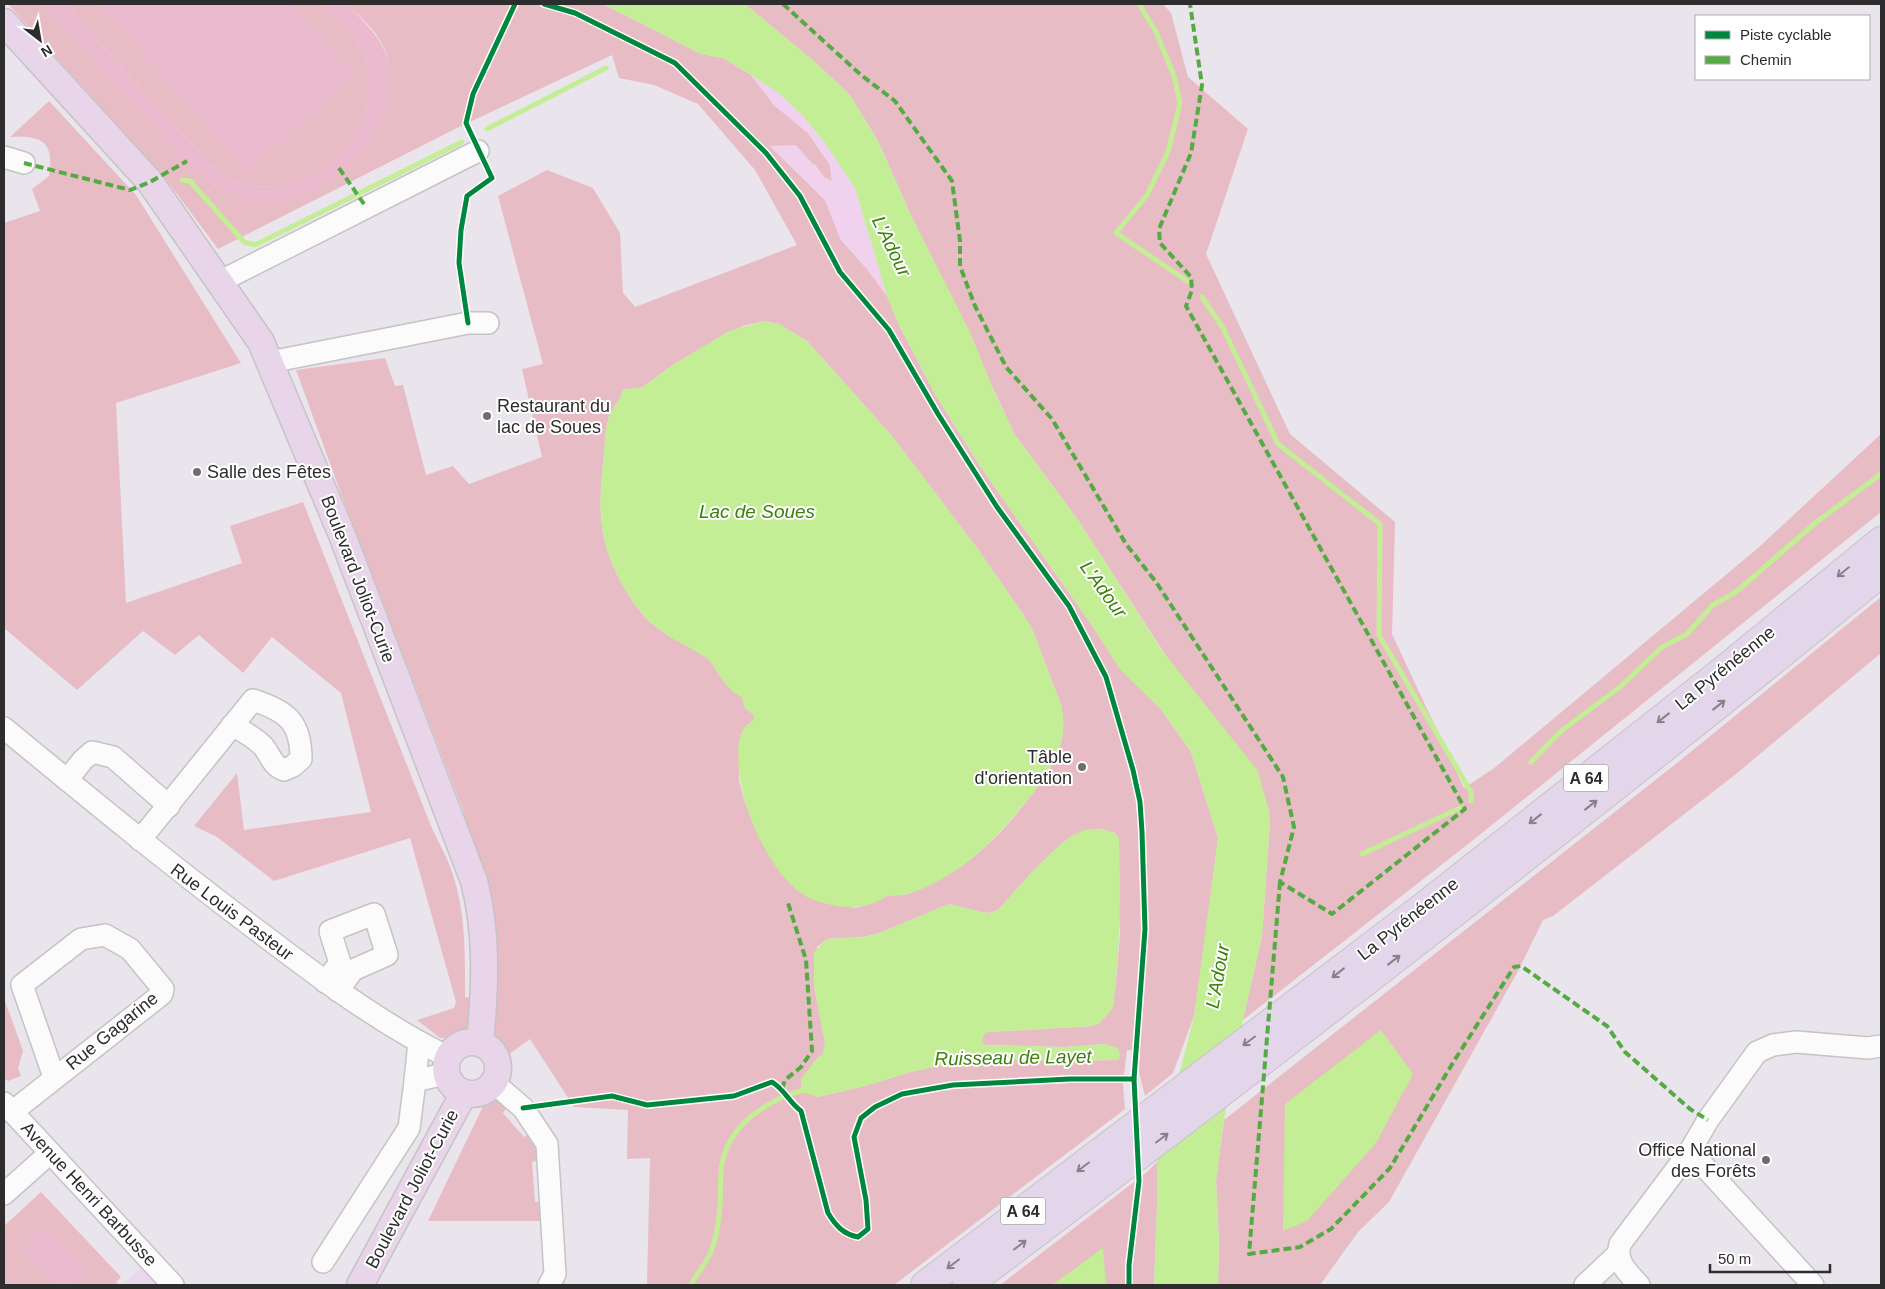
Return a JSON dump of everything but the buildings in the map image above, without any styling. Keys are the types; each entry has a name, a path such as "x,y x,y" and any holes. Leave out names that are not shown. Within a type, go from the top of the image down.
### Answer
{"highway":[{"name":"La Pyrénéenne","path":"967,1285 1124,1168 1294,1022 1881,541"},
{"name":"La Pyrénéenne","path":"925,1285 1122,1137 1294,1022 1740,688 1881,573"}],"main road":[{"name":"Boulevard Joliot-Curie","path":"4,22 150,182 261,342 342,535 474,881 481,907 485,987 480,1043 472,1042 458,1046 453,1075 360,1285"},
{"path":"480,1043 487,1047 497,1060 497,1075 494,1083"},
{"name":"Boulevard Joliot-Curie","path":"453,1075 472,1094 480,1093 494,1083"}],"street":[{"path":"219,282 478,151"},
{"path":"270,362 468,323 488,323"},
{"path":"140,840 232,725"},
{"name":"Rue Louis Pasteur","path":"4,728 188,878 332,986 419,1042 453,1075"},
{"path":"67,780 92,752 113,756 169,806"},
{"name":"Rue Gagarine","path":"8,1107 54,1077 162,994 162,989 130,949 105,935 81,939 22,985 54,1077"},
{"path":"323,1262 409,1128 419,1042"},
{"path":"1585,1285 1617,1254 1620,1244 1690,1151 1708,1120 1757,1052 1773,1045 1796,1042 1868,1048 1881,1046"},
{"path":"415,1081 436,1076 453,1075"},
{"path":"494,1083 523,1108 547,1144 555,1274 548,1285"},
{"name":"Avenue Henri Barbusse","path":"8,1107 174,1285"},
{"path":"1690,1151 1813,1285"},
{"path":"4,1194 50,1153"},
{"path":"1617,1254 1625,1269 1640,1285"}],"shaded area":[{"path":"8,4 42,4 187,161 215,185 313,191 387,100 390,85 386,53 376,34 347,4 603,4 701,54 723,58 751,75 774,105 808,133 830,165 832,182 824,177 815,165 771,147 825,200 841,240 868,270 887,296 898,323 936,396 980,466 1093,627 1120,669 1160,708 1191,752 1218,838 1194,1016 1173,1073 1145,1096 1139,1072 1140,1051 1127,1050 1123,1084 1125,1109 894,1285 647,1285 650,1158 627,1159 628,1110 574,1107 530,1039 508,1055 494,1033 493,929 482,879 463,810 343,499 296,370 385,358 395,386 403,385 426,475 453,466 469,484 542,457 522,369 543,364 498,196 547,170 593,188 620,233 623,293 635,307 797,245 755,170 698,104 654,85 619,78 612,55 453,130 218,249 165,178","holes":["764,321 779,324 807,341 892,436 977,548 1023,614 1033,631 1062,711 1062,739 1054,761 1023,806 999,834 957,869 923,888 904,895 887,896 869,904 853,908 760,839 744,800 739,780 740,738 746,726 754,720 754,715 745,708 742,697 727,685 709,659 658,629 644,616 625,590 614,569 606,548 602,528 601,497 606,431 609,417 623,390 643,387 674,364 743,326","1101,829 1115,833 1120,933 1113,1007 1099,1023 1093,1026 988,1032 983,1035 982,1043 985,1045 1066,1047 1105,1044 1119,1060 969,1060 910,1072 865,1086 817,1097 825,1043 814,986 817,947 827,939 877,934 949,904 989,913 998,910 1034,870 1062,843 1085,830"]},
{"path":"42,4 68,4 76,17 211,165 228,177 243,184 272,187 295,182 317,172 336,158 352,140 363,120 369,97 367,63 351,35 323,4 347,4 378,39 389,65 390,83 387,101 380,120 358,154 329,181 308,193 287,199 246,199 212,182 182,157"},
{"path":"68,4 323,4 351,35 367,63 369,97 363,120 352,141 336,159 317,173 295,182 272,187 248,185 238,182 211,165 76,17"},
{"path":"99,4 290,4 354,76 247,171"},
{"path":"745,4 1163,4 1171,13 1188,77 1248,129 1206,254 1290,434 1395,522 1392,634 1464,788 1493,769 1758,548 1881,434 1881,512 1477,837 1243,1020 1262,936 1270,822 1078,520 1015,435 878,141 850,95 816,63"},
{"path":"49,101 136,195 241,363 116,403 126,603 242,563 230,526 303,502 431,826 453,875 463,920 465,997 470,998 471,1025 457,1038 440,1038 417,1020 454,1008 456,1002 410,838 274,881 217,837 194,826 237,773 244,830 371,812 341,693 272,637 243,673 199,635 175,655 143,631 77,690 4,628 4,223 40,211 32,189 49,176 50,164 50,155 47,148 38,139 10,137"},
{"path":"1881,597 1881,653 1736,774 1553,916 1543,920 1518,971 1389,1202 1358,1232 1320,1285 1218,1285 1219,1242 1216,1181 1224,1120 1677,763"},
{"path":"4,998 23,1051 18,1068 21,1076 8,1081 4,1078"},
{"path":"497,1098 509,1104 503,1113 524,1137 528,1135 538,1147 540,1160 532,1162 535,1202 542,1202 543,1221 428,1221 486,1100"},
{"path":"1157,1162 1154,1285 1000,1285 1147,1172"},
{"path":"41,1192 121,1277 116,1282 119,1285 4,1285 4,1226"},
{"path":"44,1227 87,1272 73,1285 56,1285 21,1249"},
{"path":"143,1266 160,1285 122,1285"}],"sand":[{"path":"751,75 779,93 802,115 841,164 855,188 887,296 868,270 841,240 825,200 770,146 796,145 824,177 832,181 830,165 808,133 774,105"}],"water":[{"name":"L'Adour","path":"603,4 745,4 816,63 850,95 878,141 909,211 970,332 996,396 1015,435 1078,520 1161,649 1258,771 1269,811 1270,822 1262,936 1243,1020 1224,1120 1216,1181 1219,1242 1218,1285 1154,1285 1157,1162 1194,1016 1218,838 1191,752 1160,708 1120,669 1093,627 980,466 936,396 898,323 887,296 855,188 825,143 802,115 779,93 751,75 723,58 701,54"},
{"name":"Lac de Soues","path":"764,321 779,324 807,341 892,436 977,548 1023,614 1033,631 1061,705 1063,733 1060,746 1049,770 1033,793 986,846 957,870 941,880 904,895 887,896 866,905 844,907 814,900 802,894 781,874 764,847 751,820 740,780 738,757 740,737 744,729 754,720 754,715 745,708 742,697 727,685 709,659 658,629 644,616 625,590 614,569 606,548 602,528 601,497 606,431 609,417 623,390 643,387 674,364 729,331"},
{"path":"1101,829 1115,833 1119,838 1119,922 1113,1007 1104,1018 1093,1026 988,1032 983,1035 982,1042 985,1045 1066,1047 1105,1044 1118,1048 1119,1060 969,1060 910,1072 865,1086 817,1097 801,1091 801,1079 817,1058 823,1054 825,1043 814,986 814,952 827,939 877,934 949,904 989,913 998,910 1034,870 1062,843 1073,835 1085,830"},
{"path":"1381,1030 1413,1074 1376,1143 1307,1221 1283,1231 1285,1104"},
{"path":"1103,1248 1106,1285 1052,1285"}],"waterway":[{"path":"1139,4 1156,32 1174,76 1180,103 1168,152 1147,195 1116,233 1187,281"},
{"path":"487,129 606,68"},
{"path":"182,180 190,181 244,242 255,245 462,142"},
{"path":"1202,297 1223,328 1278,444 1380,524 1379,635 1471,792 1471,801"},
{"path":"1531,762 1561,731 1620,687 1662,647 1687,634 1713,605 1736,592 1814,524 1881,474"},
{"path":"1362,854 1460,808"},
{"name":"Ruisseau de Layet","path":"791,1094 807,1089"},
{"name":"Ruisseau de Layet","path":"691,1285 709,1256 714,1243 720,1209 722,1164 730,1142 736,1132 752,1116 781,1098"}],"marked path":[{"path":"783,4 861,75 895,101 952,181 960,241 960,266 975,306 1006,367 1052,419 1126,544 1156,582 1283,777 1294,827 1280,882 1332,914 1465,809 1186,306 1192,290 1191,277 1160,243 1159,229 1191,153 1202,85 1190,4"},
{"path":"24,163 130,190 150,182 187,161"},
{"path":"339,168 366,207"},
{"path":"1280,882 1249,1254 1300,1247 1331,1229 1390,1168 1454,1061 1514,967 1521,966 1607,1026 1625,1052 1690,1109 1708,1120"},
{"path":"782,1089 785,1080 801,1067 812,1051 806,960 788,903"}],"cycle path":[{"path":"468,323 459,263 461,230 467,196 492,178 466,123 473,94 515,4"},
{"path":"544,4 575,13 675,63 766,153 800,196 840,272 889,330 938,414 997,507 1069,606 1106,677 1133,770 1140,802 1142,832 1145,929 1134,1079 1139,1181 1129,1265 1129,1285"},
{"path":"523,1108 612,1096 647,1105 696,1100 734,1096 772,1082 801,1111 828,1213 840,1229 858,1237 868,1229 866,1200 854,1137 861,1118 875,1107 902,1094 953,1085 1070,1079 1134,1079"}],"place":[{"name":"Restaurant du lac de Soues","path":"487,416"},
{"name":"Salle des Fêtes","path":"197,472"},
{"name":"Tâble d'orientation","path":"1082,767"},
{"name":"Office National des Forêts","path":"1766,1160"}]}
